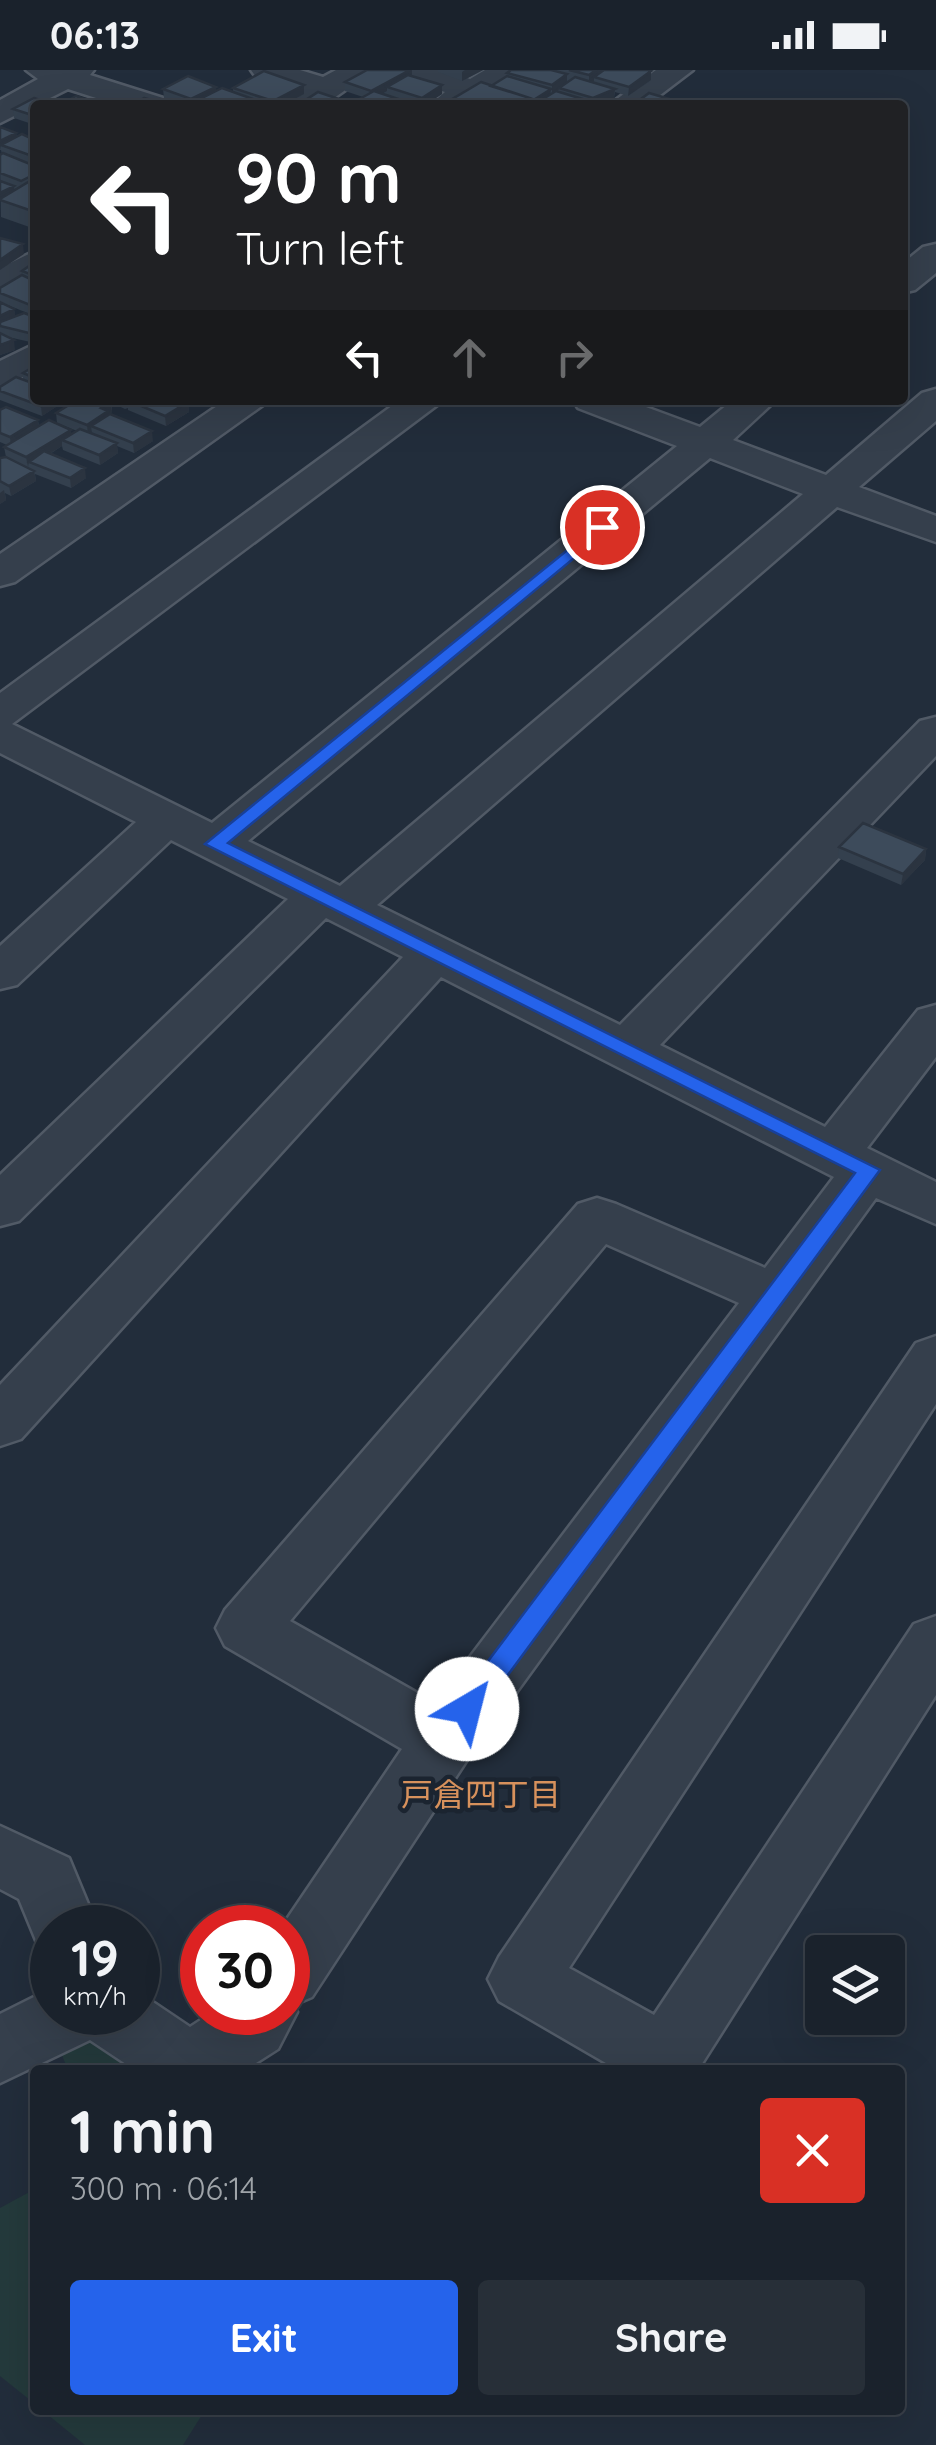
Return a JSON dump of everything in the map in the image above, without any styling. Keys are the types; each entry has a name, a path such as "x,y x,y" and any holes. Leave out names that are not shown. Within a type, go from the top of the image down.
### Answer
{"street":[{"path":"267,70 314,97 358,70"},
{"path":"409,70 459,98 509,70"},
{"path":"632,100 677,70"},
{"path":"0,113 61,72 137,100"},
{"path":"908,277 936,255"},
{"path":"0,283 30,265"},
{"path":"0,377 30,359"},
{"path":"0,1207 332,901 936,401"},
{"path":"0,573 244,405"},
{"path":"0,714 418,405"},
{"path":"605,405 936,530"},
{"path":"214,844 751,405"},
{"path":"626,1050 936,730"},
{"path":"0,735 936,1204"},
{"path":"0,973 166,819"},
{"path":"0,1423 433,955"},
{"path":"310,1942 444,1740 774,1296 936,1022"},
{"path":"444,1740 247,1628 597,1218 774,1296"},
{"path":"936,1358 523,1978 661,2065 936,1642"},
{"path":"0,1856 44,1879 55,1905"},
{"path":"0,2050 30,2035"},
{"path":"142,2035 188,2065"},
{"path":"191,2065 239,2035"}],"green space":[{"path":"65,2039 110,2041 123,2065 66,2065 59,2048"},
{"path":"30,2192 30,2400 0,2376 0,2208"},
{"path":"48,2415 202,2415 183,2445 85,2445"}],"building":[{"path":"367,70 410,70 371,91 345,82"},
{"path":"511,70 567,74 552,85 507,73"},
{"path":"569,70 596,70 589,75"},
{"path":"604,70 651,71 629,87 594,77"},
{"path":"264,71 304,85 275,100 233,88"},
{"path":"408,75 442,85 422,98 387,87"},
{"path":"188,76 216,87 191,99 163,89"},
{"path":"507,76 551,89 531,100 491,86"},
{"path":"575,77 615,89 593,98 559,88"},
{"path":"481,82 530,98 527,100 451,100"},
{"path":"222,88 256,100 198,100"},
{"path":"374,91 401,100 358,100"},
{"path":"556,91 586,100 541,100"},
{"path":"318,92 342,100 306,100"},
{"path":"649,93 673,100 640,100"},
{"path":"30,100 30,114 13,109"},
{"path":"0,127 16,133 0,141"},
{"path":"22,134 30,138 30,155 1,145"},
{"path":"0,155 30,164 30,176 21,181 0,173"},
{"path":"0,181 14,186 0,193"},
{"path":"30,181 30,210 0,199"},
{"path":"0,238 23,244 0,260"},
{"path":"22,275 30,279 30,305 0,293 0,288"},
{"path":"0,302 14,309 0,316"},
{"path":"24,313 30,315 30,333 0,326 0,322"},
{"path":"0,333 14,340 0,345"},
{"path":"16,377 30,382 30,402 0,391 0,387"},
{"path":"69,405 106,405 101,408 108,411 87,425 56,413"},
{"path":"139,405 183,405 165,416"},
{"path":"6,407 38,420 10,437 0,433 0,410"},
{"path":"110,414 152,431 133,443 91,426"},
{"path":"49,420 71,430 26,457 4,447"},
{"path":"80,429 117,443 99,455 62,440"},
{"path":"44,451 85,468 70,478 29,462"},
{"path":"6,457 34,471 9,486 0,481 0,458"},
{"path":"863,823 926,849 903,874 839,847"}],"district":[{"name":"戸倉四丁目","path":"481,1794"}],"route":[{"path":"467,1709 868,1170 214,844 602,527"}]}
